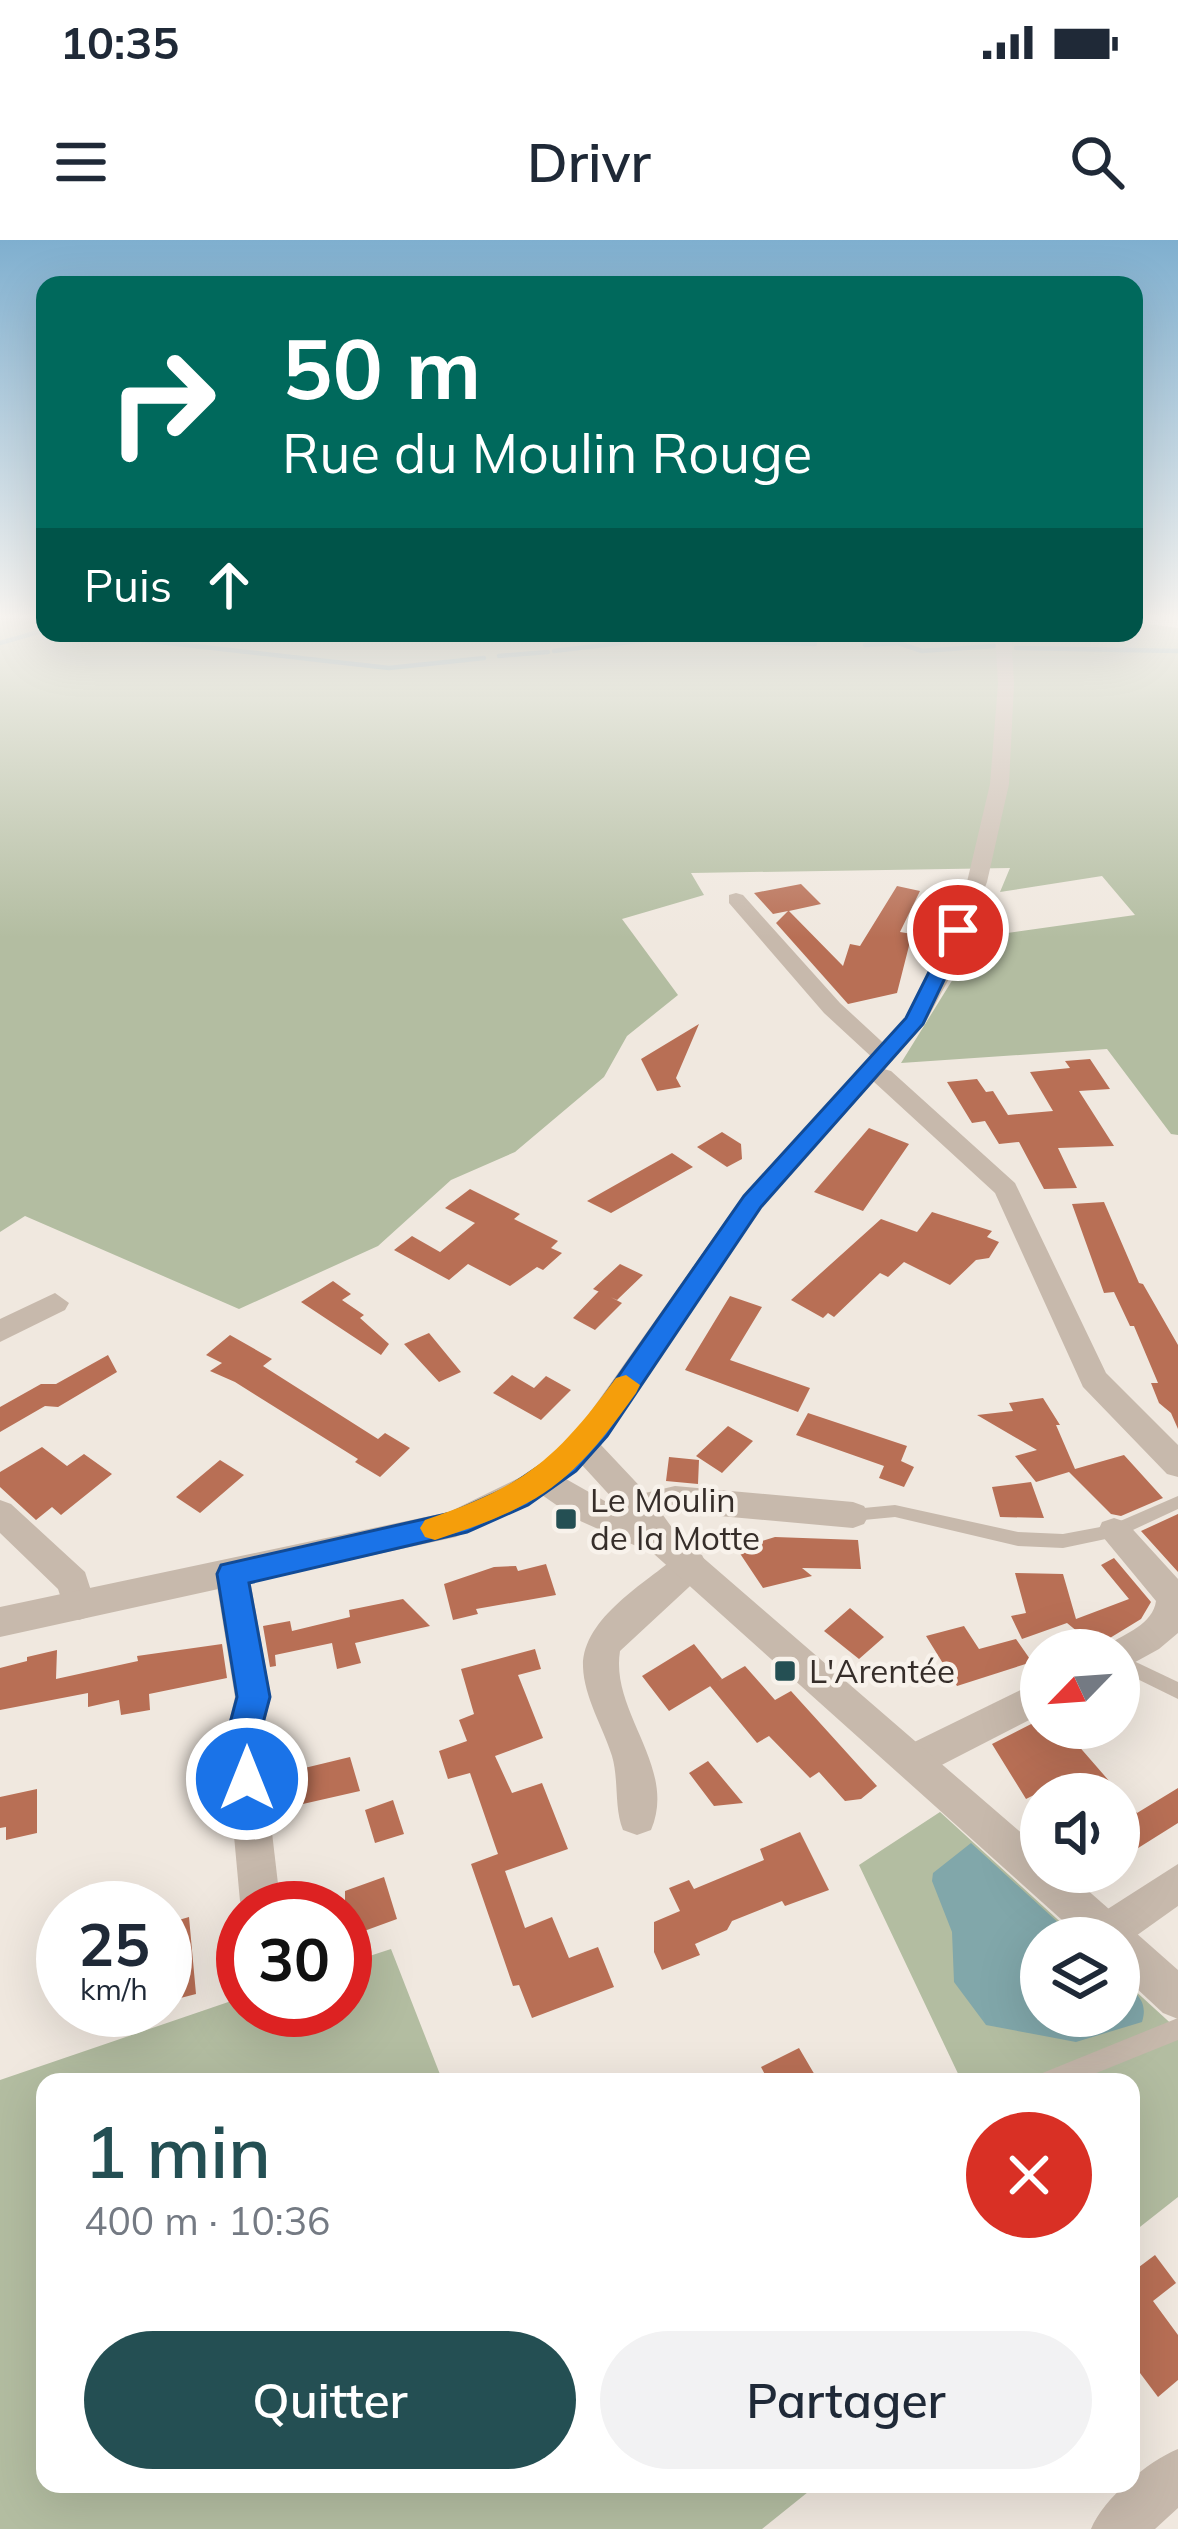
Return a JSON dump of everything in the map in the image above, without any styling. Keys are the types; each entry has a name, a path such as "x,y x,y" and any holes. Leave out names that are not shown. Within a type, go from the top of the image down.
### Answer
{"street":[{"path":"0,1622 456,1524 544,1480 583,1446 752,1202 877,1064 932,992 985,869 996,817 1005,725"},
{"path":"736,899 832,1008 882,1076 1006,1189 1094,1379 1178,1465"},
{"path":"0,1332 55,1303"},
{"path":"583,1446 678,1555 1088,1917"},
{"path":"544,1480 589,1511 678,1555"},
{"path":"639,1506 675,1499 853,1515"},
{"path":"0,1514 73,1582 79,1606"},
{"path":"1114,1532 1173,1597 1176,1609 1170,1622 1140,1644"},
{"path":"637,1817 642,1796 639,1771 602,1678 601,1657 613,1635 678,1555"},
{"path":"232,1574 254,1697 243,1738 258,1881"},
{"path":"915,1760 1020,1707"},
{"path":"1138,1917 1178,1883"},
{"path":"1140,1964 1178,1998"},
{"path":"1117,2529 1178,2474"}],"lane":[{"path":"853,1515 895,1510 1043,1541 1114,1532 1178,1502"},
{"path":"1140,1670 1178,1691"},
{"path":"1070,2073 1178,2029"}],"green space":[{"path":"0,725 1178,725 1178,1135 1171,1134 1107,1049 901,1063 979,937 1135,915 1102,876 1000,892 1010,868 691,873 704,895 622,919 678,995 627,1036 604,1077 515,1152 451,1180 378,1246 239,1309 25,1216 0,1232"},
{"path":"940,1812 1020,1885 1020,1893 1029,1893 1055,1917 1020,1917 1020,2037 1140,2037 1140,1995 1178,2030 1178,2197 1140,2227 1140,2073 958,2073 859,1865"},
{"path":"391,1949 439,2073 36,2073 36,2493 807,2493 762,2529 0,2529 0,2080 126,2037 192,2037 192,2014 216,2006 216,2037 372,2037 372,1955"}],"water":[{"path":"971,1843 1020,1888 1020,1893 1052,1917 1020,1917 1020,2031 986,2025 954,1982 952,1932 933,1873"},
{"path":"1050,2037 1092,2037 1076,2042"}],"building":[{"path":"801,884 821,904 789,911 843,966 850,944 860,946 897,886 920,891 900,932 912,934 897,993 848,1004 776,923 788,911 773,914 754,893"},
{"path":"699,1024 676,1078 681,1087 657,1091 641,1059"},
{"path":"1090,1059 1110,1089 1079,1091 1114,1146 1058,1148 1077,1188 1044,1189 1019,1142 999,1144 985,1121 972,1123 947,1082 977,1079 986,1092 993,1091 1008,1115 1053,1111 1030,1072 1070,1068 1065,1061"},
{"path":"869,1128 909,1144 863,1211 814,1192"},
{"path":"722,1132 741,1144 742,1159 727,1167 697,1147"},
{"path":"672,1153 693,1167 611,1213 587,1201"},
{"path":"470,1189 520,1214 514,1219 558,1241 551,1248 562,1253 543,1270 537,1267 510,1286 468,1264 449,1280 394,1250 412,1236 440,1252 475,1223 445,1208"},
{"path":"1104,1202 1139,1283 1178,1345 1178,1429 1171,1413 1159,1403 1151,1383 1158,1383 1134,1326 1114,1292 1104,1293 1072,1204"},
{"path":"932,1212 992,1231 987,1237 999,1242 989,1258 976,1260 950,1285 904,1262 888,1277 880,1273 834,1317 828,1313 823,1318 791,1300 881,1219 917,1232"},
{"path":"620,1264 643,1275 617,1300 593,1289"},
{"path":"333,1281 351,1294 342,1300 364,1315 360,1318 389,1344 381,1355 301,1302"},
{"path":"599,1291 622,1303 595,1330 573,1318"},
{"path":"730,1296 762,1307 730,1360 810,1388 798,1412 685,1370"},
{"path":"429,1333 461,1372 439,1382 404,1344"},
{"path":"230,1335 272,1359 263,1366 378,1439 385,1433 410,1448 380,1477 235,1382 210,1371 222,1363 206,1355"},
{"path":"108,1355 117,1372 58,1407 45,1406 0,1432 0,1407"},
{"path":"512,1375 534,1388 546,1376 571,1390 541,1420 493,1393"},
{"path":"1043,1398 1060,1425 1056,1425 1075,1469 1124,1455 1163,1498 1121,1516 1111,1514 1069,1472 1036,1482 1015,1456 1037,1450 977,1415 1013,1411 1009,1403"},
{"path":"808,1413 907,1446 901,1461 914,1467 904,1487 879,1478 884,1466 796,1435"},
{"path":"728,1426 753,1441 722,1473 696,1456"},
{"path":"42,1447 67,1466 84,1454 112,1474 61,1515 52,1507 36,1520 0,1487 0,1472"},
{"path":"669,1457 699,1460 698,1484 666,1481"},
{"path":"220,1460 244,1475 200,1513 176,1497"},
{"path":"1031,1482 1044,1518 1000,1517 992,1487"},
{"path":"1178,1514 1178,1572 1141,1531"},
{"path":"775,1537 858,1540 861,1569 802,1568 812,1576 763,1588 737,1549"},
{"path":"1114,1558 1151,1602 1141,1619 1125,1629 1074,1629 1067,1623 1050,1629 1020,1629 1020,1635 1011,1616 1026,1613 1015,1573 1063,1574 1076,1619 1129,1599 1101,1565"},
{"path":"546,1564 556,1595 476,1609 478,1614 453,1620 444,1584 494,1567 516,1566 518,1571"},
{"path":"403,1599 430,1626 355,1643 361,1663 337,1669 332,1643 275,1655 276,1666 270,1667 263,1626 290,1621 292,1631 350,1617 349,1610"},
{"path":"850,1608 884,1637 859,1659 824,1631"},
{"path":"964,1626 979,1649 1016,1639 1020,1666 957,1686 926,1636"},
{"path":"222,1644 227,1678 149,1694 150,1710 121,1715 119,1700 88,1707 88,1693 0,1710 0,1668 27,1661 27,1657 57,1650 56,1679 138,1661 137,1656"},
{"path":"694,1644 722,1679 669,1711 642,1676"},
{"path":"535,1649 541,1669 518,1675 543,1738 495,1756 512,1793 542,1783 568,1849 505,1871 525,1928 552,1917 569,1958 598,1947 614,1987 532,2018 519,1985 513,1986 471,1864 498,1854 470,1773 448,1779 439,1751 467,1741 459,1720 474,1714 461,1669"},
{"path":"745,1666 775,1700 791,1691 877,1786 861,1799 845,1801 819,1772 810,1778 769,1736 757,1743 710,1686"},
{"path":"1020,1730 1020,1749 1081,1749 1102,1773 1020,1773 1020,1789 992,1744"},
{"path":"350,1757 360,1791 294,1806 288,1772"},
{"path":"708,1761 743,1803 714,1806 689,1773"},
{"path":"1178,1788 1178,1823 1140,1847 1140,1811"},
{"path":"37,1789 37,1833 6,1840 6,1827 0,1828 0,1797"},
{"path":"393,1800 404,1834 375,1843 365,1810"},
{"path":"800,1832 829,1890 785,1906 782,1901 732,1921 727,1930 695,1944 700,1955 662,1970 654,1952 654,1922 680,1911 669,1888 689,1880 694,1889 764,1860 760,1849"},
{"path":"384,1877 397,1919 372,1928 372,1881"},
{"path":"192,1950 196,1994 192,1995"},
{"path":"799,2048 814,2073 764,2073 761,2067"},
{"path":"1155,2255 1176,2283 1153,2301 1178,2335 1178,2380 1158,2397 1140,2373 1140,2266"}],"slow traffic":[{"path":"435,1528 492,1509 544,1480 583,1446 626,1385"}],"place":[{"name":"Le Moulin de la Motte","path":"566,1519"},
{"name":"L'Arentée","path":"785,1671"}],"route":[{"path":"247,1779 243,1738 254,1697 232,1574 456,1524 517,1496 566,1463 597,1428 752,1202 916,1020 958,930"}]}
